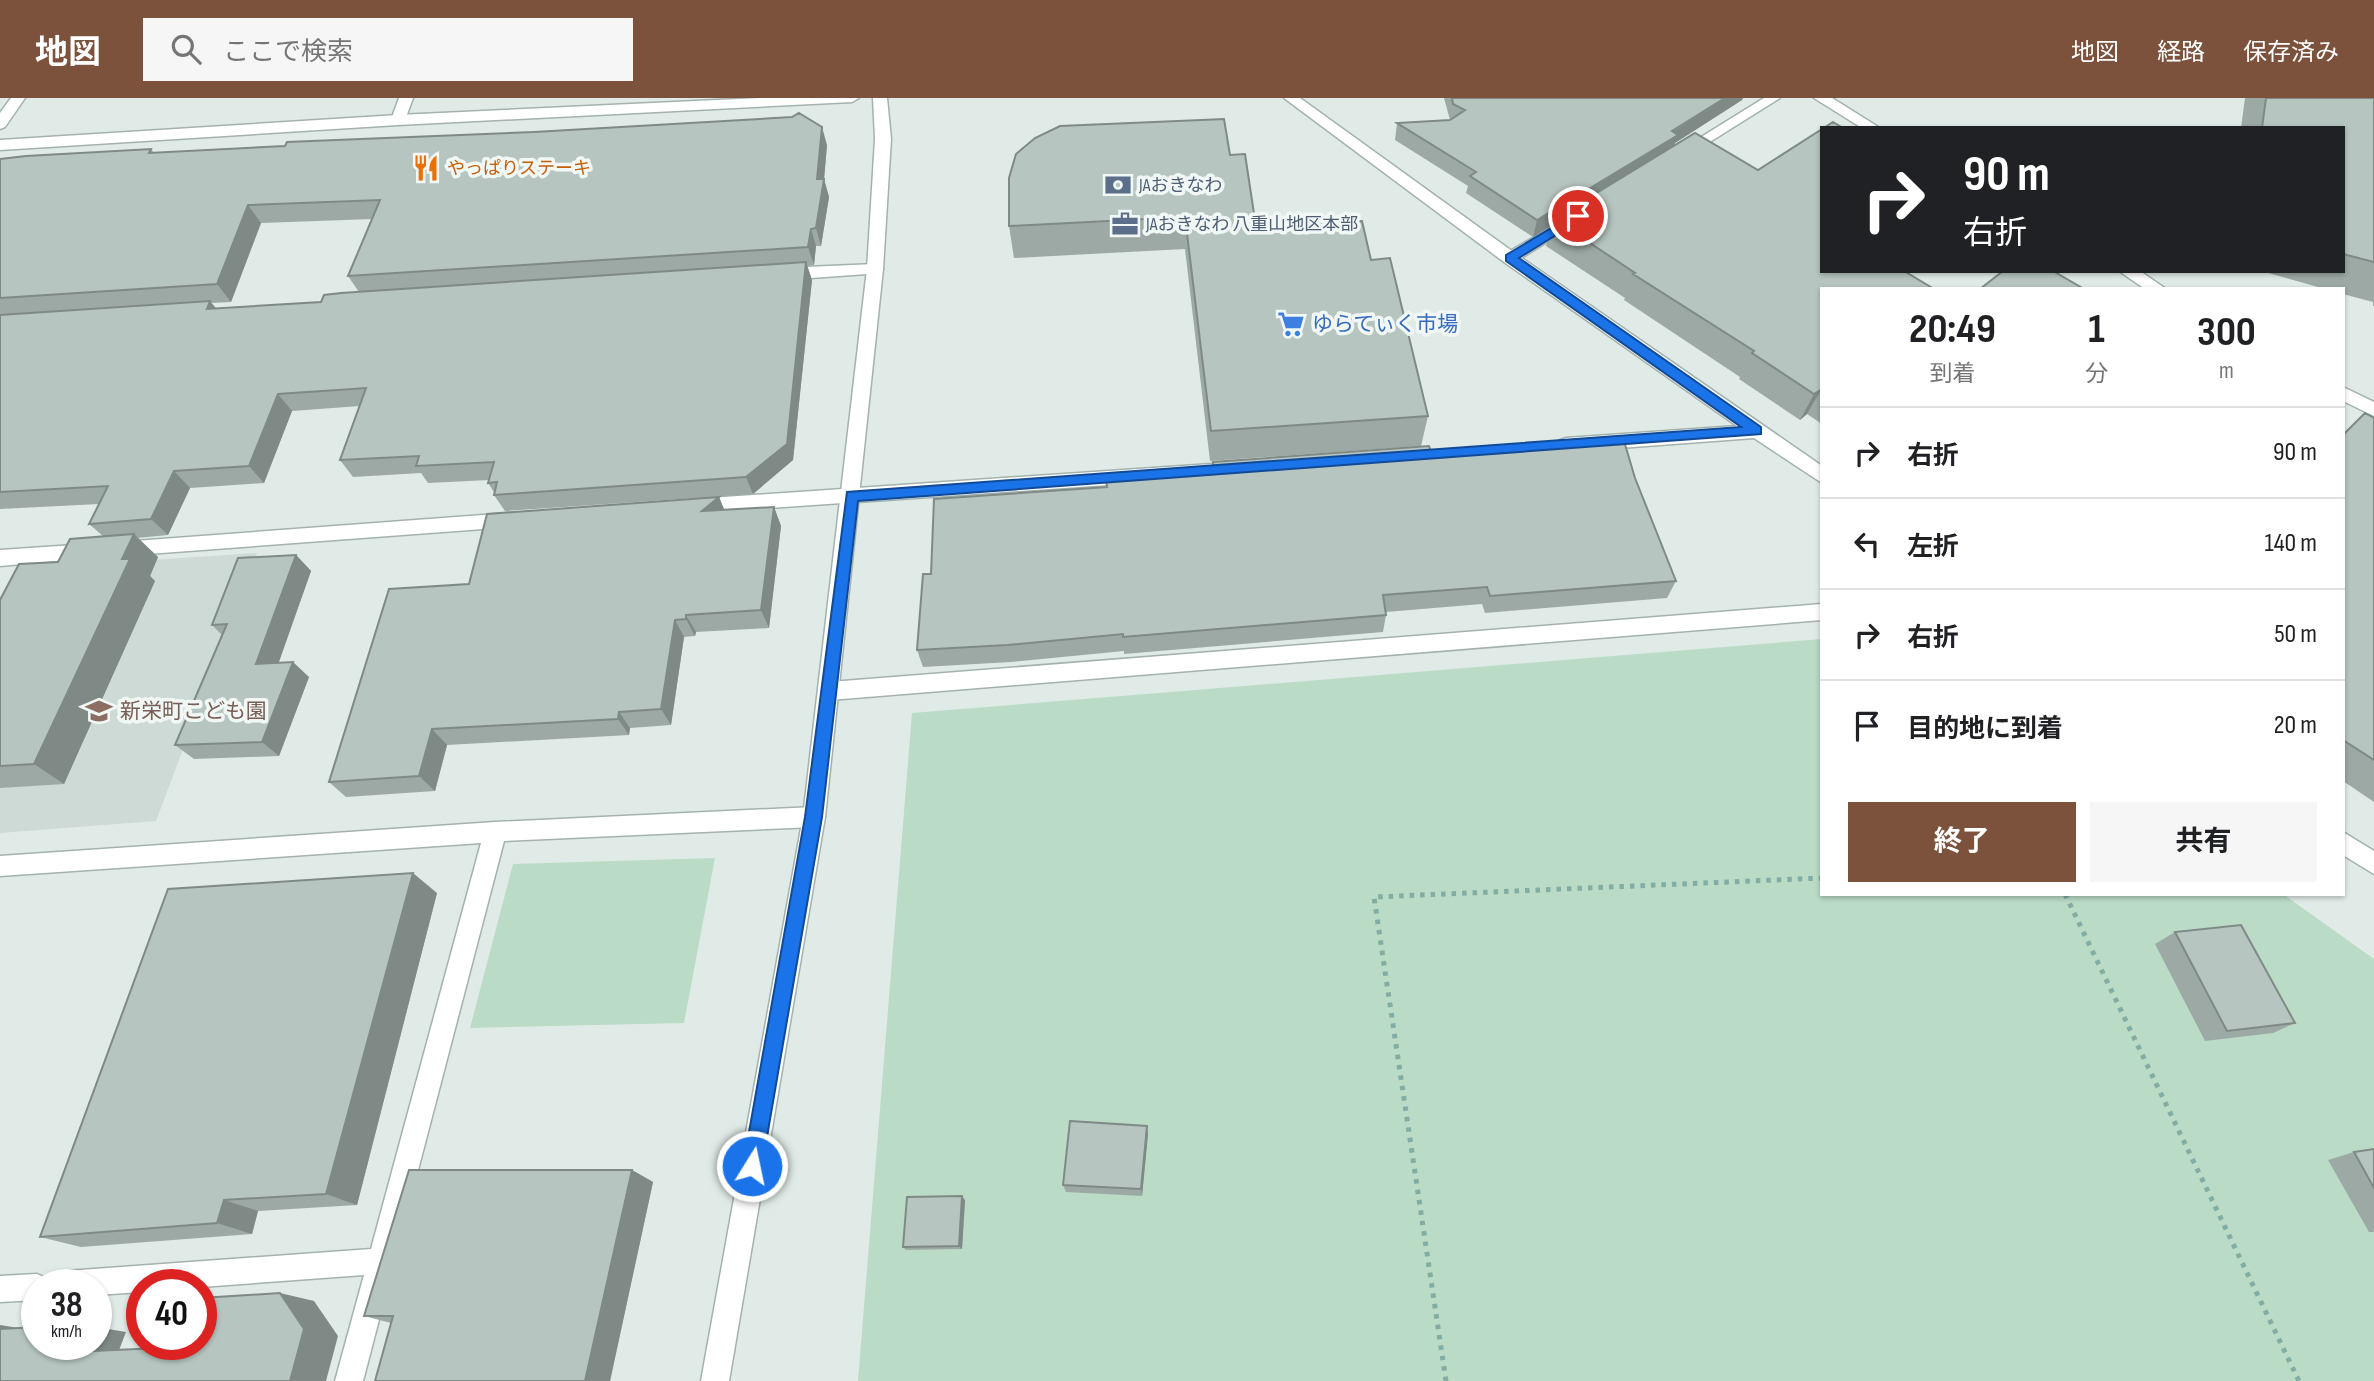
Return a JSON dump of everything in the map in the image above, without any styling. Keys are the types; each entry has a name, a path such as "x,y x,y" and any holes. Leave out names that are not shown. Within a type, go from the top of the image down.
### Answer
{"street":[{"path":"0,124 18,98"},
{"path":"398,120 406,98"},
{"path":"0,145 398,120 852,98"},
{"path":"715,1381 814,817 852,496 875,269 883,139 880,98"},
{"path":"1291,98 1510,258 1820,475"},
{"path":"1821,98 1870,126"},
{"path":"763,275 875,269"},
{"path":"2130,273 2155,287"},
{"path":"2345,394 2374,410"},
{"path":"1550,446 1756,431"},
{"path":"676,508 1261,468"},
{"path":"0,558 524,519"},
{"path":"830,691 1820,612"},
{"path":"0,866 495,832 814,817"},
{"path":"349,1381 495,832"},
{"path":"2345,843 2374,864"},
{"path":"112,1281 381,1261"},
{"path":"0,1289 21,1288"}],"lane":[{"path":"1673,158 1773,98"},
{"path":"1510,258 1590,209"}],"path":[{"path":"1446,1381 1374,897 1820,878"},
{"path":"2066,896 2299,1381"}],"shaded area":[{"name":"新栄町こども園","path":"257,553 156,821 0,833 0,602 16,569"}],"green space":[{"path":"1820,639 1820,896 2286,896 2374,959 2374,1381 858,1381 912,713"},
{"path":"715,858 684,1023 470,1028 513,864"}],"building":[{"path":"1452,98 1725,98 1672,131 1678,135 1537,220 1470,176 1476,172 1397,123 1450,120 1465,110 1453,104"},
{"path":"2266,98 2374,98 2374,262 2345,255 2345,126 2262,126"},
{"path":"799,113 822,127 817,179 824,179 816,228 811,229 808,247 348,276 380,200 248,205 217,284 0,298 0,159 151,149 149,153 285,146 287,142 534,132 792,117"},
{"path":"1224,119 1230,155 1245,154 1256,227 1362,221 1371,260 1390,258 1428,416 1211,431 1185,217 1009,226 1009,178 1016,154 1035,138 1060,126"},
{"path":"1820,130 1820,273 1907,273 1931,287 1820,287 1820,390 1814,394 1752,353 1754,351 1633,274 1635,273 1554,219 1695,133 1758,170"},
{"path":"806,262 787,444 746,477 494,495 497,482 488,483 494,462 416,466 419,456 340,460 366,388 278,394 249,466 174,471 151,519 89,524 108,486 0,492 0,315 210,301 207,309 321,302 324,295 341,293"},
{"path":"2000,273 2056,273 2081,287 1983,287"},
{"path":"2365,413 2374,418 2374,760 2345,741 2345,433"},
{"path":"1624,441 1635,478 1676,581 1490,596 1487,587 1383,595 1386,615 1123,637 1123,634 917,650 923,574 931,574 934,499 1107,487 1106,479 1214,471 1213,462 1429,446 1431,451 1531,443 1532,446"},
{"path":"719,497 702,511 774,507 761,610 686,615 686,619 675,620 661,709 619,712 618,719 432,729 419,776 329,782 389,589 469,584 487,514"},
{"path":"134,534 122,559 130,559 34,764 0,766 0,600 19,564 58,562 70,539"},
{"path":"296,555 256,664 293,662 262,742 175,745 227,624 212,625 238,558"},
{"path":"413,873 326,1194 224,1200 217,1223 40,1237 168,889"},
{"path":"2241,925 2295,1023 2227,1031 2175,932"},
{"path":"1070,1121 1147,1126 1141,1189 1063,1185"},
{"path":"2374,1149 2374,1188 2354,1152"},
{"path":"409,1170 632,1170 585,1381 375,1381 393,1316 364,1316"},
{"path":"962,1196 959,1246 903,1247 907,1197"},
{"path":"280,1293 304,1329 290,1381 0,1381 0,1329 21,1328 21,1360 112,1360 112,1350 126,1350 126,1360 217,1360 217,1297"}],"place":[{"name":"やっぱりステーキ","path":"426,168"},
{"name":"JAおきなわ","path":"1118,185"},
{"name":"JAおきなわ 八重山地区本部","path":"1125,224"},
{"name":"ゆらてぃく市場","path":"1291,324"},
{"name":"新栄町こども園","path":"99,711"}],"route":[{"path":"752,1166 814,817 852,496 1756,431 1510,258 1578,216"}]}
